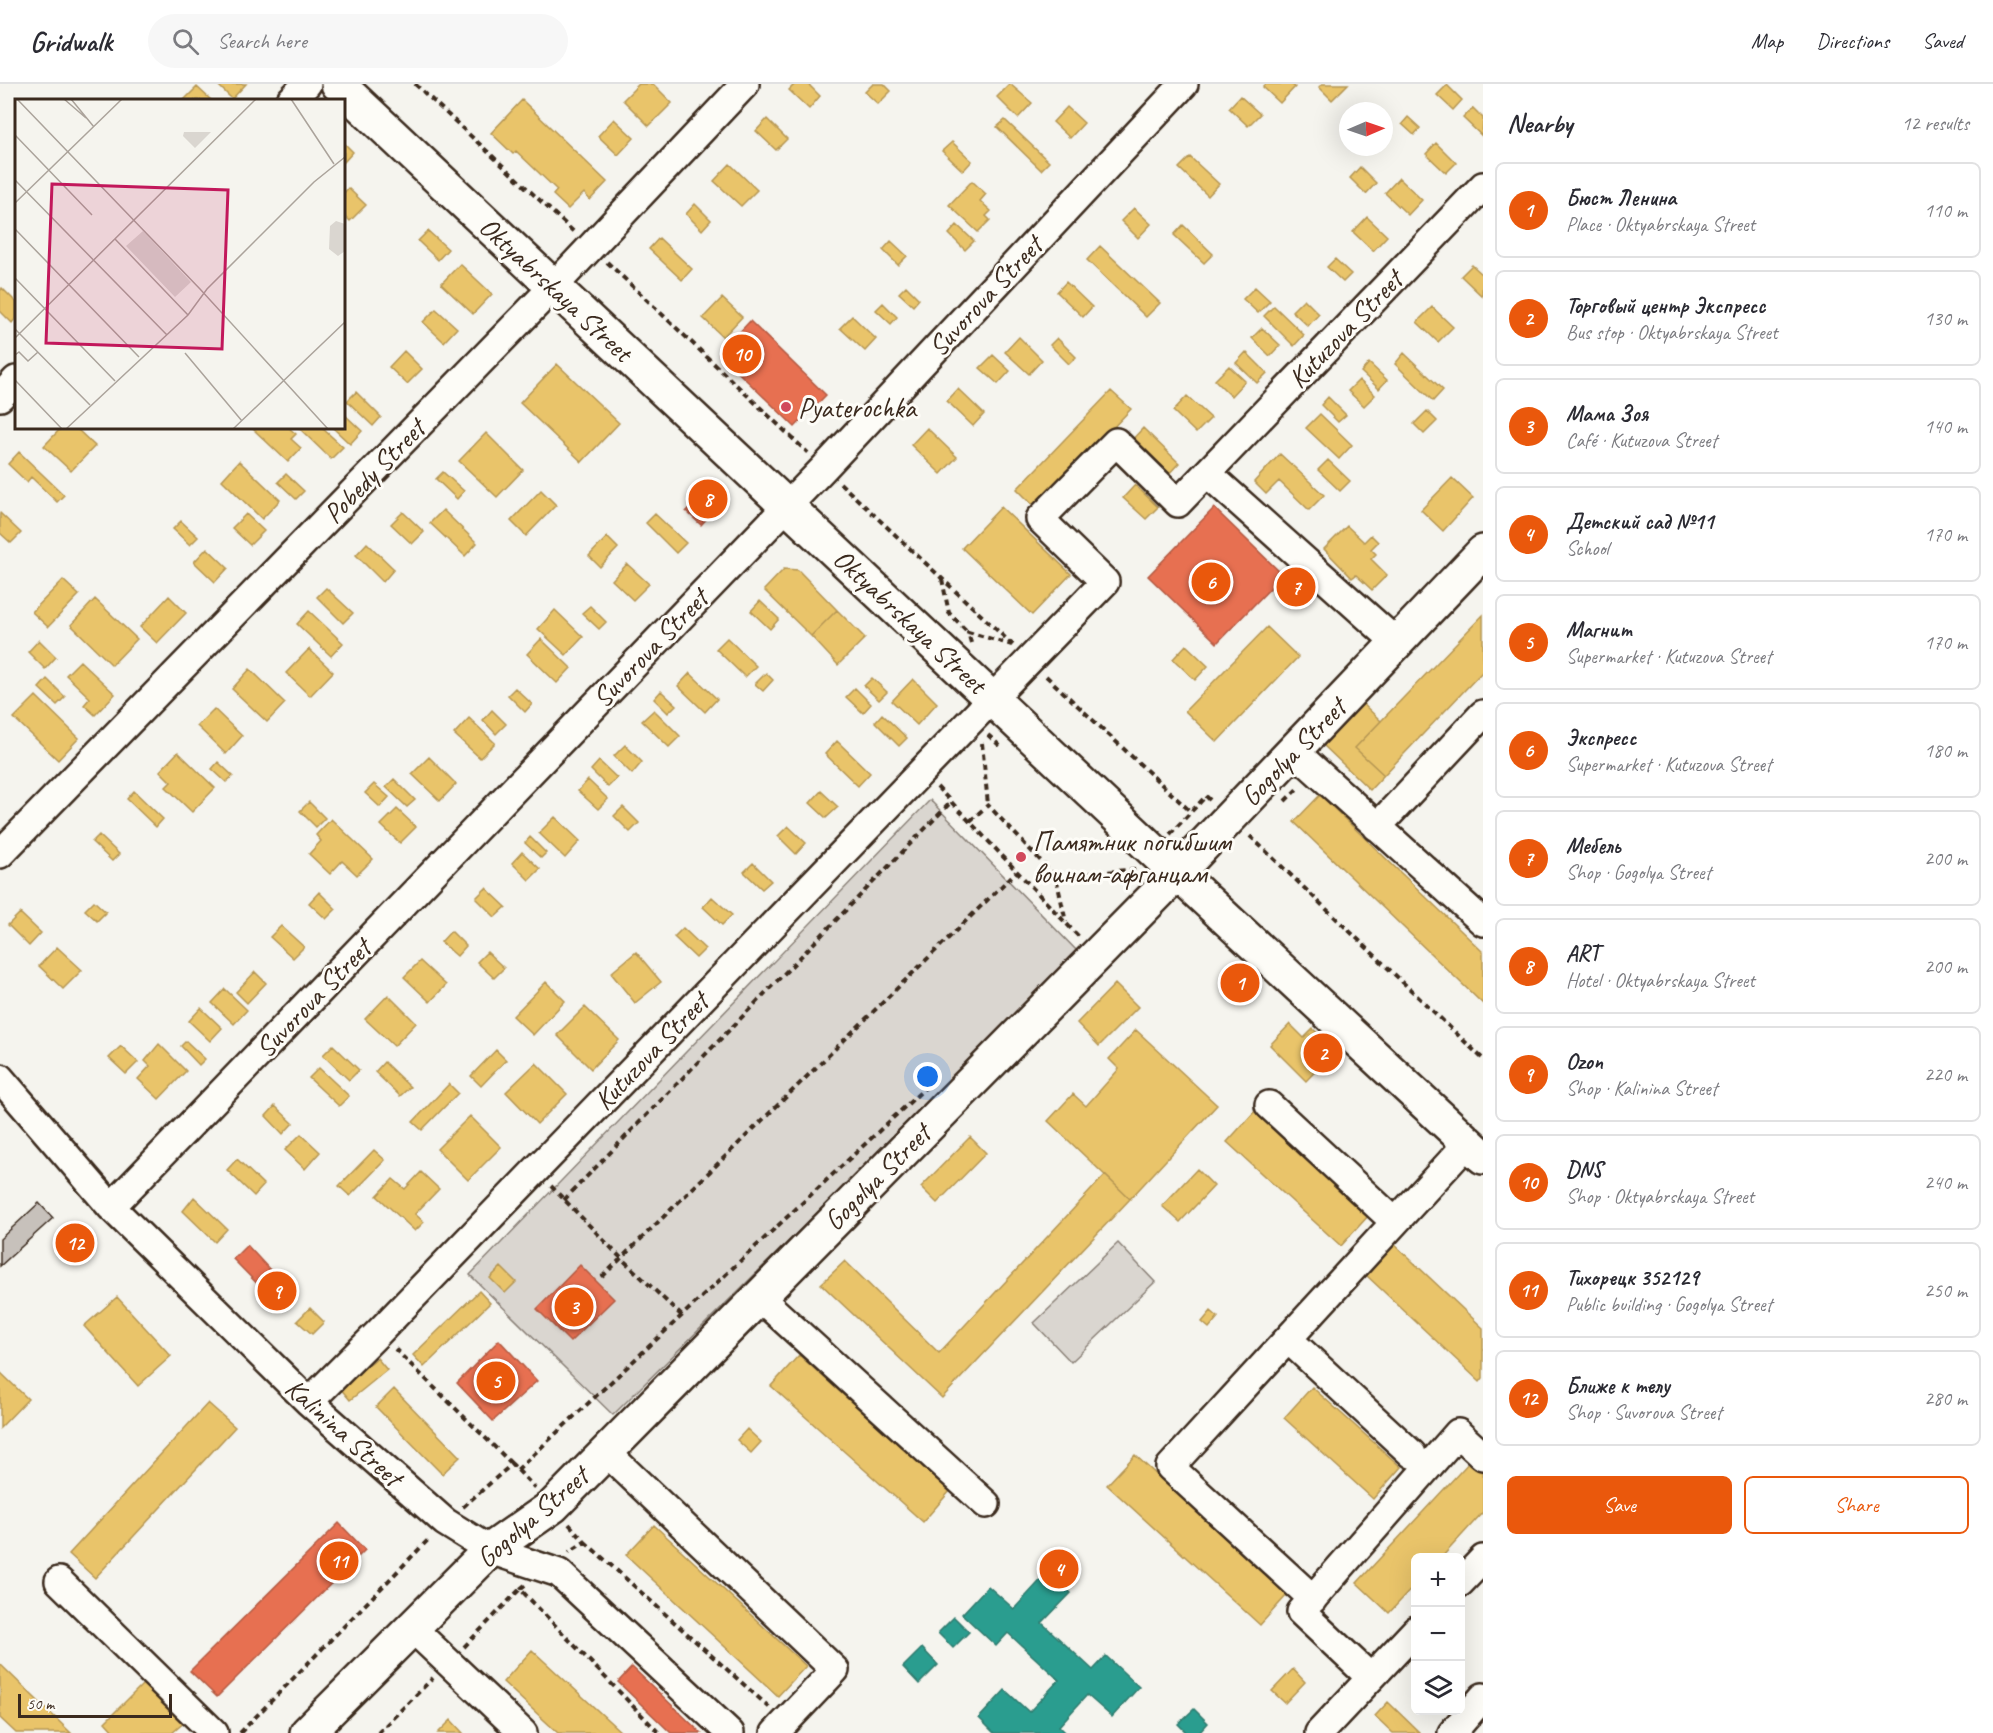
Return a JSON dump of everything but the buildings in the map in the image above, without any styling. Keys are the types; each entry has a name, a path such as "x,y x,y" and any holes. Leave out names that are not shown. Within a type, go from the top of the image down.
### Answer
{"main road":[{"name":"Oktyabrskaya Street","path":"338,84 1177,873 1476,1150"},
{"name":"Gogolya Street","path":"307,1733 490,1550 553,1506 1177,873 1305,761 1397,643 1483,552"}],"street":[{"path":"292,99 308,84"},
{"name":"Pobedy Street","path":"0,854 553,287 745,84"},
{"name":"Suvorova Street","path":"111,1207 788,506 1184,84"},
{"name":"Kutuzova Street","path":"309,1402 1105,582 1040,519 1116,442 1178,503 1483,186"},
{"path":"0,397 15,381"},
{"path":"1207,473 1397,643"},
{"path":"1377,826 1483,714"},
{"path":"1305,761 1483,922"},
{"name":"Kalinina Street","path":"0,1078 111,1207 309,1402 445,1522 490,1550 559,1573 730,1733"},
{"path":"1269,1105 1395,1222"},
{"path":"1312,1599 1170,1467 1395,1222 1476,1150"},
{"path":"759,1297 986,1504"},
{"path":"1288,1339 1412,1454"},
{"path":"1371,1678 1301,1612 1458,1433 1483,1456"},
{"path":"606,1452 835,1670 780,1727"},
{"path":"1465,1579 1483,1559"},
{"path":"59,1581 214,1733"},
{"path":"412,1628 523,1733"},
{"path":"1319,1733 1411,1635"},
{"path":"1452,1733 1483,1697"}],"path":[{"path":"416,84 1191,812"},
{"path":"942,578 949,614 968,632"},
{"path":"981,739 987,805 1056,877 1066,923"},
{"path":"1283,804 1305,761"},
{"path":"922,771 1082,941"},
{"path":"564,1200 951,802"},
{"path":"970,822 987,805"},
{"path":"1258,829 1250,837 1483,1059"},
{"path":"1056,877 1137,869"},
{"path":"602,1277 1016,872"},
{"path":"517,1470 934,1079"},
{"path":"535,1171 682,1316"},
{"path":"378,1333 512,1464"},
{"path":"240,1733 445,1522"},
{"path":"585,1542 780,1727"}],"shaded area":[{"path":"930,800 1079,953 613,1415 470,1275"},
{"path":"1118,1243 1155,1282 1071,1362 1034,1323"}],"place":[{"name":"DNS","path":"742,354"},
{"name":"Pyaterochka","path":"786,407"},
{"name":"ART","path":"708,499"},
{"name":"Экспресс","path":"1211,582"},
{"name":"Мебель","path":"1296,587"},
{"name":"Памятник погибшим воинам-афганцам","path":"1021,857"},
{"name":"Бюст Ленина","path":"1240,983"},
{"name":"Торговый центр Экспресс","path":"1323,1053"},
{"name":"Ближе к телу","path":"75,1243"},
{"name":"Ozon","path":"277,1291"},
{"name":"Мама Зоя","path":"574,1307"},
{"name":"Магнит","path":"496,1381"},
{"name":"Тихорецк 352129","path":"339,1561"},
{"name":"Детский сад №11","path":"1059,1569"}]}
